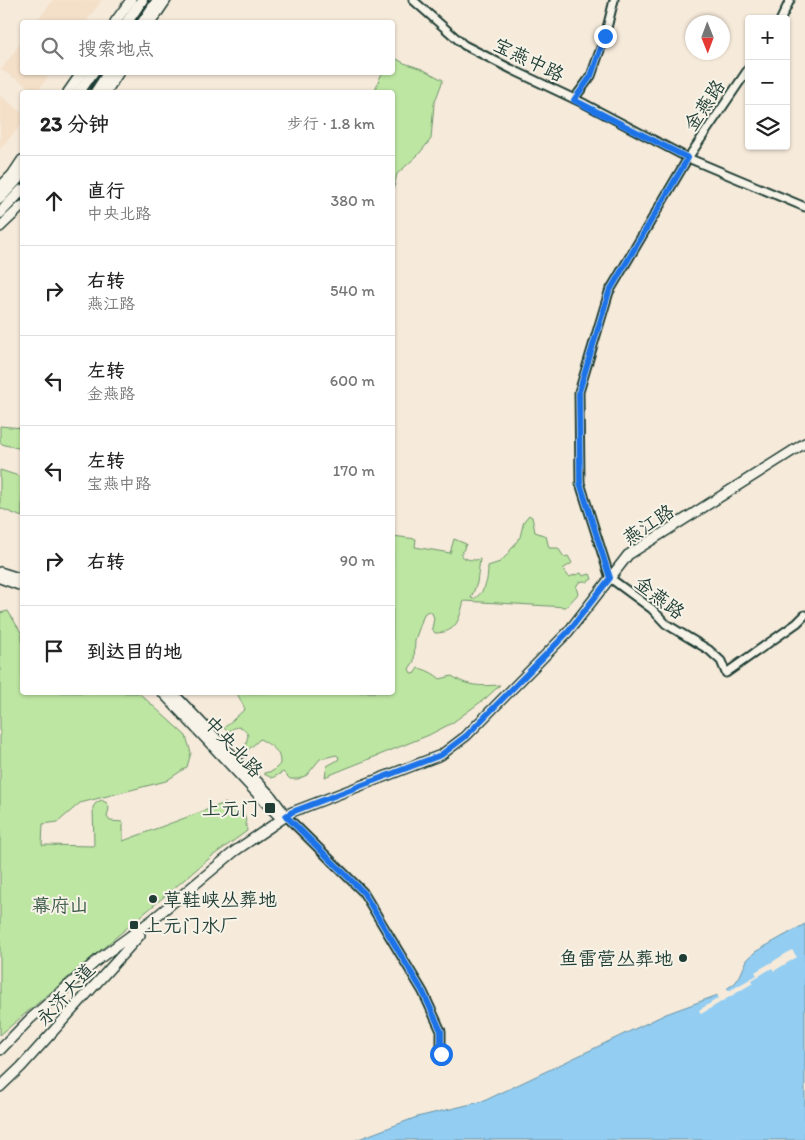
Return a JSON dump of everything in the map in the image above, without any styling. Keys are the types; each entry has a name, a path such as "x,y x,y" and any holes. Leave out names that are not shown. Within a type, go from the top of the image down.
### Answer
{"highway":[{"path":"128,20 142,0"},
{"path":"144,20 158,0"},
{"path":"80,90 91,75"},
{"path":"97,90 107,75"},
{"path":"0,198 20,176"},
{"path":"0,213 20,192"}],"main road":[{"path":"116,20 130,0"},
{"path":"152,20 166,0"},
{"path":"69,90 80,75"},
{"path":"107,90 117,75"},
{"path":"0,187 12,175 20,163"},
{"path":"0,227 20,208"},
{"path":"609,576 625,553 805,438"},
{"name":"燕江路","path":"283,815 441,755 454,746 568,632 609,576 628,555 805,443"},
{"path":"0,572 20,578"},
{"path":"0,578 20,585"},
{"name":"中央北路","path":"165,695 283,815"},
{"name":"中央北路","path":"175,695 283,815"},
{"name":"永济大道","path":"0,1050 30,1018 100,958 152,920 235,850 283,815"},
{"name":"永济大道","path":"0,1088 22,1066 152,920"}],"street":[{"name":"宝燕中路","path":"413,0 464,44 688,158 805,207"},
{"path":"574,100 591,76 605,36 614,0"},
{"path":"784,15 790,0"},
{"name":"金燕路","path":"745,74 688,158 609,292 579,392 580,483 609,576 652,609 666,624 709,650 721,661 726,673 797,623 805,614"},
{"name":"中央北路","path":"283,815 363,892 423,992 441,1031 441,1054"}],"shaded area":[{"path":"53,0 102,0 87,20 38,20"},
{"path":"20,44 20,75 50,75 38,90 34,90 1,70"},
{"path":"0,95 20,111 20,126 0,149"}],"green space":[{"path":"395,58 443,80 434,104 431,139 418,155 397,174 395,182 395,90 375,90 381,75 395,75"},
{"path":"0,426 20,428 20,449 0,443"},
{"path":"0,470 20,476 20,516 0,508"},
{"path":"529,515 532,517 535,532 546,536 549,548 558,548 564,557 568,556 572,563 563,569 569,577 581,573 583,576 590,574 592,579 587,582 579,582 576,587 578,594 566,607 464,601 459,619 453,627 443,632 435,633 432,629 434,618 432,613 428,611 424,614 415,640 414,661 409,669 411,673 414,674 418,668 430,672 440,679 452,676 469,684 500,685 486,698 452,723 429,735 325,777 327,766 338,760 339,757 336,755 320,759 307,775 298,779 290,779 283,772 272,778 264,774 273,771 280,764 279,755 274,748 260,739 248,750 245,747 248,736 245,730 237,727 228,732 224,728 245,709 238,695 395,695 395,536 416,539 415,547 450,553 454,539 466,544 461,555 470,560 480,559 477,583 471,598 474,599 486,585 488,566 500,562 507,555 520,537 524,521"},
{"name":"幕府山","path":"8,611 20,631 20,695 141,695 186,736 191,753 187,767 166,781 80,803 58,822 43,824 42,845 94,846 93,807 101,800 107,803 109,808 107,817 110,821 123,822 123,841 225,803 245,816 247,831 211,857 0,1035 0,613"}],"water":[{"path":"805,924 805,1140 356,1140 417,1117 484,1101 666,1014 718,995 735,983 747,960 755,952"}],"pier":[{"path":"792,950 797,957 774,971 772,968 752,980 753,983 701,1014 699,1010 719,998 716,993 726,987 729,991 757,975 755,972"}],"place":[{"name":"上元门","path":"270,808"},
{"name":"草鞋峡丛葬地","path":"153,899"},
{"name":"上元门水厂","path":"134,925"},
{"name":"鱼雷营丛葬地","path":"683,958"}],"route":[{"path":"441,1054 441,1031 423,992 363,892 286,816 292,812 441,755 466,736 568,632 610,578 580,483 579,392 609,292 688,158 574,100 591,76 605,36"}]}
